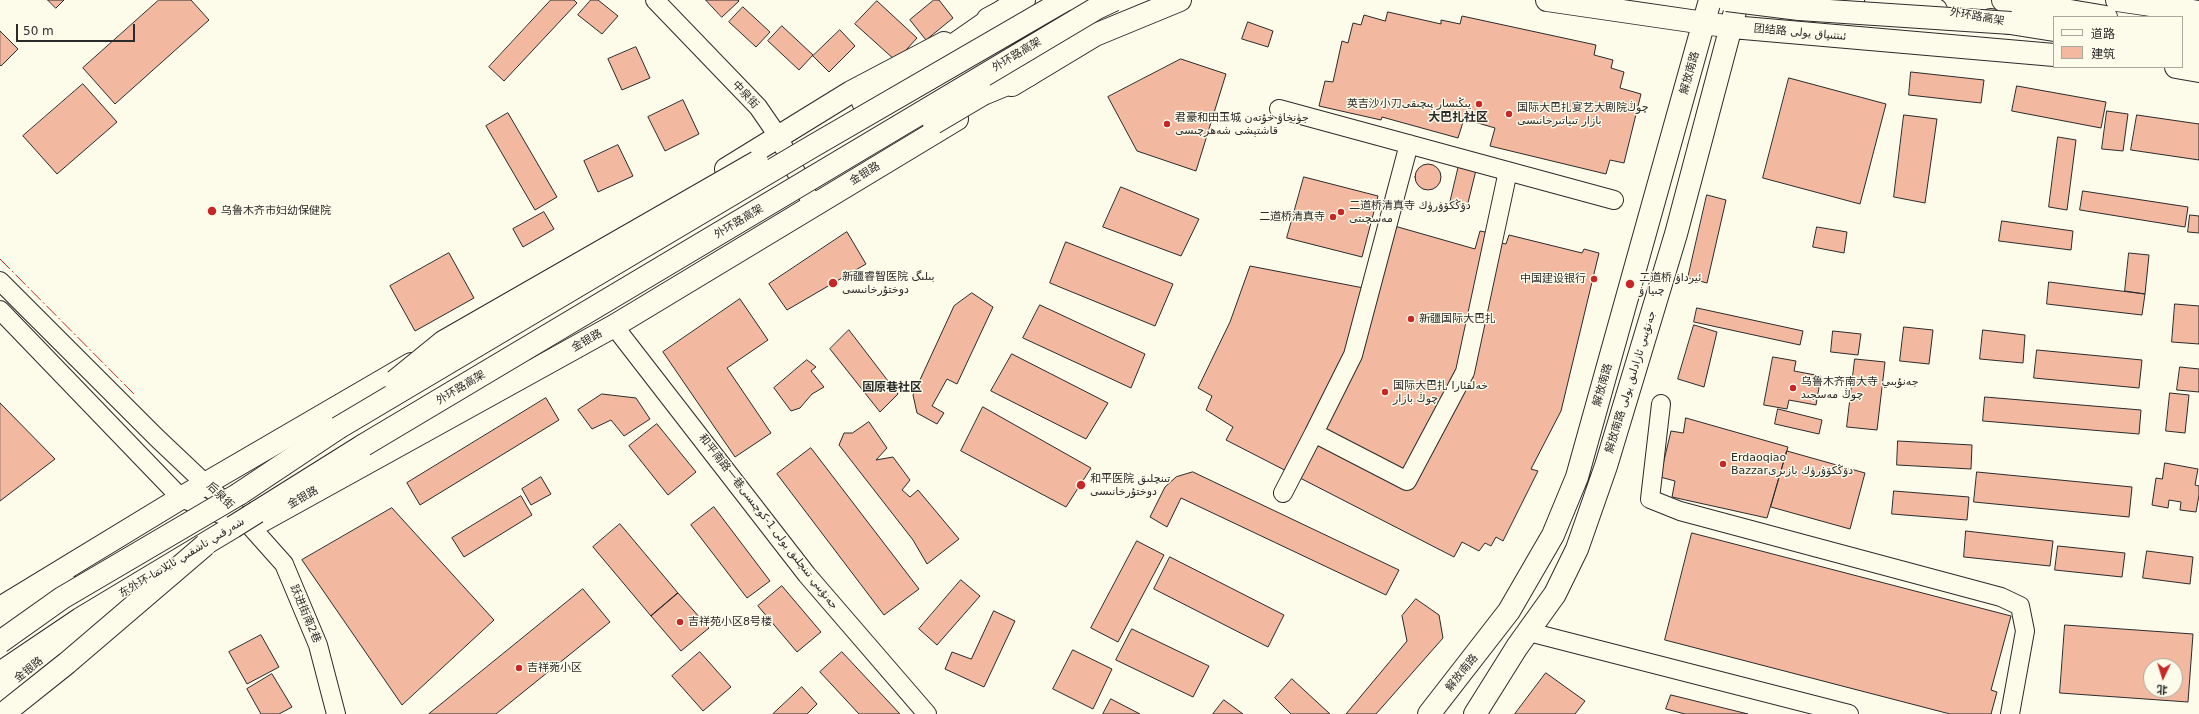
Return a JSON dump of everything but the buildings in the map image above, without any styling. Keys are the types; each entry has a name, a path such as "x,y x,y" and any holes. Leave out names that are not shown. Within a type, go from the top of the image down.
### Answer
{"main road":[{"path":"0,608 206,483 446,344 778,136 851,92 1024,0"},
{"name":"外环路高架","path":"338,428 813,146 1065,0"},
{"name":"外环路高架","path":"364,445 1097,8 1114,0"},
{"name":"金银路","path":"0,693 40,660 251,527 614,326 1095,35 1180,0"},
{"name":"团结路 ئىتتىپاق يولى","path":"1547,0 1732,27 2053,55"},
{"name":"解放南路","path":"1429,714 1509,611 1553,534 1577,477 1705,23 1710,0"},
{"path":"1727,0 1799,9 2011,23"},
{"name":"解放南路 جەنۇبىي ئازادلىق يولى","path":"1475,714 1517,647 1555,594 1577,549 1606,466 1676,234 1738,0"},
{"name":"外环路高架","path":"1876,0 2053,30"},
{"name":"外环路高架","path":"2003,0 2100,16"},
{"path":"2117,0 2199,12"},
{"path":"0,642 62,598 239,494 338,428 443,342 909,76 1004,10"},
{"path":"2183,30 2199,33"},
{"path":"2183,51 2199,54"},
{"path":"2182,68 2199,71"},
{"path":"448,395 521,366 983,94 1029,75"},
{"name":"东外环 شەرقىي تاشقىي ئايلانما","path":"0,673 80,619 205,545 364,445"},
{"path":"3,714 67,663 205,545"},
{"path":"0,617 120,565"}],"street":[{"name":"中泉街","path":"656,0 758,107 778,136 813,206"},
{"path":"1279,109 1614,200"},
{"path":"1283,493 1354,355 1409,144"},
{"path":"1314,433 1407,481 1465,372 1508,171"},
{"name":"后泉街","path":"0,281 157,438 251,527"},
{"name":"后泉街","path":"0,310 181,498 251,527"},
{"name":"和平南路一巷جەنۇبىي تىنچلىق يولى 1-كوچىسى","path":"614,326 807,575 926,714"},
{"path":"1661,404 1650,499 1680,511 2001,597 2020,606 2025,631 2010,714"},
{"name":"跃进街南2巷","path":"251,527 284,564 318,646 336,714"},
{"path":"1529,632 1849,714"}],"power":[{"path":"0,259 134,394"}],"place":[{"name":"英吉沙小刀يىڭىسار پىچىقى","path":"1479,104"},
{"name":"国际大巴扎宴艺大剧院چوڭ بازار تىياتىرخانىسى","path":"1509,114"},
{"name":"君豪和田玉城 جۈنخاۋ خۇتەن قاشتېشى شەھرچىسى","path":"1167,124"},
{"name":"乌鲁木齐市妇幼保健院","path":"212,211"},
{"name":"二道桥清真寺 دۆڭكۆۋرۈك مەسچىتى","path":"1341,212"},
{"name":"二道桥清真寺","path":"1333,217"},
{"name":"中国建设银行","path":"1594,279"},
{"name":"新疆睿智医院 بىلىگ دوختۇرخانىسى","path":"833,283"},
{"name":"二道桥 ئيرداۋ چىيا ۋ","path":"1630,284"},
{"name":"新疆国际大巴扎","path":"1411,319"},
{"name":"乌鲁木齐南大寺 جەنۇبىي چوڭ مەسجىد","path":"1793,388"},
{"name":"国际大巴扎 خەلقئارا چوڭ بازار","path":"1385,392"},
{"name":"Erdaoqiao Bazzarدۆڭكۆۋرۈك بازىرى","path":"1723,464"},
{"name":"和平医院 تىنچلىق دوختۇرخانىسى","path":"1081,485"},
{"name":"吉祥苑小区8号楼","path":"680,622"},
{"name":"吉祥菀小区","path":"519,668"}],"district":[{"name":"大巴扎社区","path":"1458,118"},
{"name":"固原巷社区","path":"892,388"}]}
